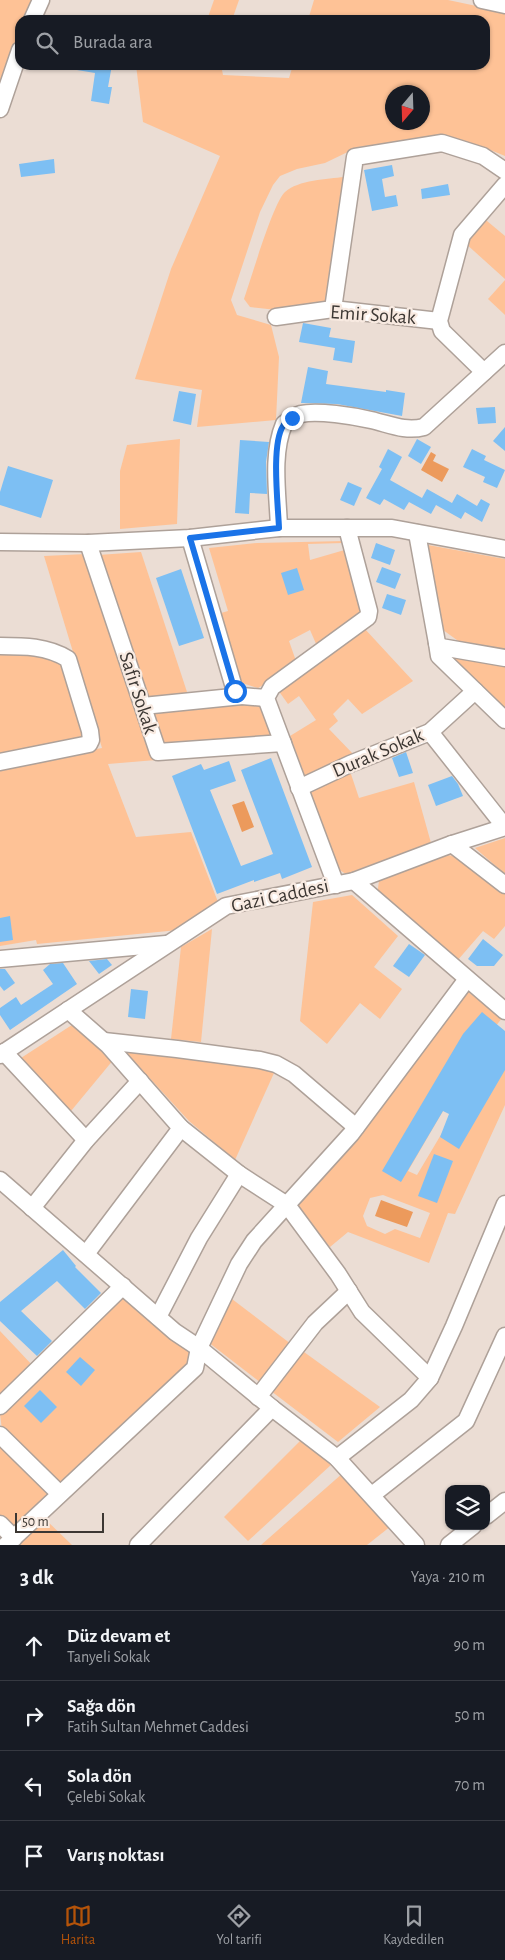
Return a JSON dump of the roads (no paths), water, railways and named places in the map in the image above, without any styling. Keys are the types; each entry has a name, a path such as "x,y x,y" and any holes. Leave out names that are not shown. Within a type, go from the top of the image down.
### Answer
{"street":[{"path":"34,15 41,0"},
{"path":"482,0 505,5"},
{"path":"0,109 15,65"},
{"path":"333,310 355,157 442,143 484,156 505,171"},
{"name":"Emir Sokak","path":"484,372 442,331 439,321 462,235 505,185"},
{"name":"Emir Sokak","path":"276,317 333,310 439,321"},
{"path":"279,528 277,463 280,434 284,424 302,414 322,414 371,420 398,428 414,429 424,427 505,353"},
{"path":"0,542 88,544 190,538 279,528 392,528 505,549"},
{"path":"336,885 266,698 272,687 368,616 369,611 347,528"},
{"path":"417,533 439,656 505,720"},
{"path":"190,538 235,691 242,696"},
{"name":"Safir Sokak","path":"88,544 158,752 283,743"},
{"path":"436,642 441,647 505,658"},
{"path":"0,646 30,646 49,650 68,659 91,740 89,744 0,762"},
{"name":"Durak Sokak","path":"299,788 350,764 430,732 475,691"},
{"path":"143,706 242,696 266,698"},
{"path":"430,732 505,827"},
{"name":"Gazi Caddesi","path":"2,1053 226,906 354,881 452,844 505,827"},
{"path":"452,844 505,885"},
{"path":"354,881 505,1011"},
{"path":"0,959 168,944"},
{"path":"0,1524 10,1541 195,1368 200,1348 239,1264 254,1242 356,1127 467,979"},
{"path":"68,1010 104,1041 181,1128 239,1174 287,1205 362,1312 430,1378"},
{"path":"104,1041 177,1049 276,1064 294,1074 356,1127"},
{"path":"2,1053 86,1140"},
{"path":"32,1208 86,1140 140,1081"},
{"path":"86,1254 181,1128"},
{"path":"158,1317 200,1238 239,1174"},
{"path":"0,1180 158,1317 200,1348 272,1408 337,1458 416,1545"},
{"path":"337,1458 411,1400 430,1378 505,1204"},
{"path":"0,1406 123,1286"},
{"path":"258,1396 315,1323 349,1292"},
{"path":"372,1495 466,1421 505,1336"},
{"path":"139,1544 272,1408"},
{"path":"0,1435 60,1494"},
{"path":"490,1513 505,1501"},
{"path":"449,1545 468,1530"}]}
